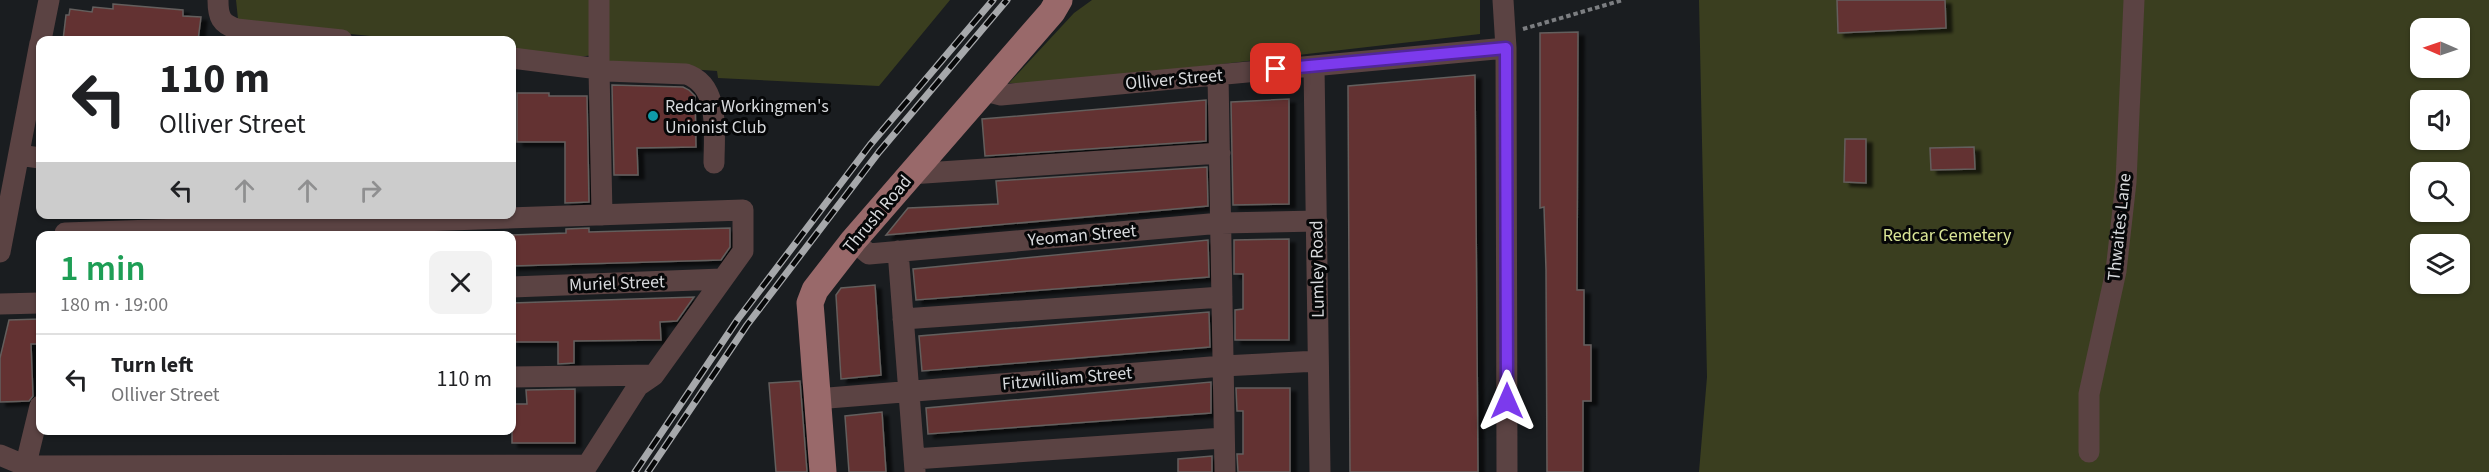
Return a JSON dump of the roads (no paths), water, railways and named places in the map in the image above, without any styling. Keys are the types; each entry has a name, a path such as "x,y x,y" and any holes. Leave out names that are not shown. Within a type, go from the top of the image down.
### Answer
{"main road":[{"name":"Thrush Road","path":"823,472 810,303 815,290 910,174 993,93 1059,0"}],"street":[{"path":"42,36 49,0"},
{"path":"218,0 221,20 226,26 304,36"},
{"path":"599,0 598,69 602,215"},
{"path":"1503,0 1506,41 1507,472"},
{"name":"Thwaites Lane","path":"2089,452 2089,394 2116,271 2125,193 2134,0"},
{"name":"Olliver Street","path":"993,93 1314,66 1506,41"},
{"path":"516,59 607,71 694,76 703,85 713,107 714,163"},
{"name":"Lumley Road","path":"1314,66 1320,472"},
{"path":"0,252 36,68"},
{"path":"1218,75 1225,472"},
{"path":"910,174 1220,153"},
{"path":"19,155 36,157"},
{"path":"0,455 25,469 585,469 638,386 654,375 743,251 743,210 516,218"},
{"path":"125,231 483,219"},
{"name":"Yeoman Street","path":"853,241 869,254 1221,223 1317,221"},
{"path":"898,251 915,466 1224,438"},
{"name":"Muriel Street","path":"516,287 722,279"},
{"path":"903,319 1222,297"},
{"path":"0,304 36,303"},
{"name":"Fitzwilliam Street","path":"816,399 1223,366 1318,361"},
{"path":"516,377 654,375"},
{"path":"25,469 36,423"}],"railway":[{"path":"635,472 738,319 870,145 993,0"},
{"path":"648,472 747,325 879,152 1007,0"}],"place":[{"name":"Redcar Workingmen's Unionist Club","path":"653,116"}],"park label":[{"name":"Redcar Cemetery","path":"1947,235"}]}
